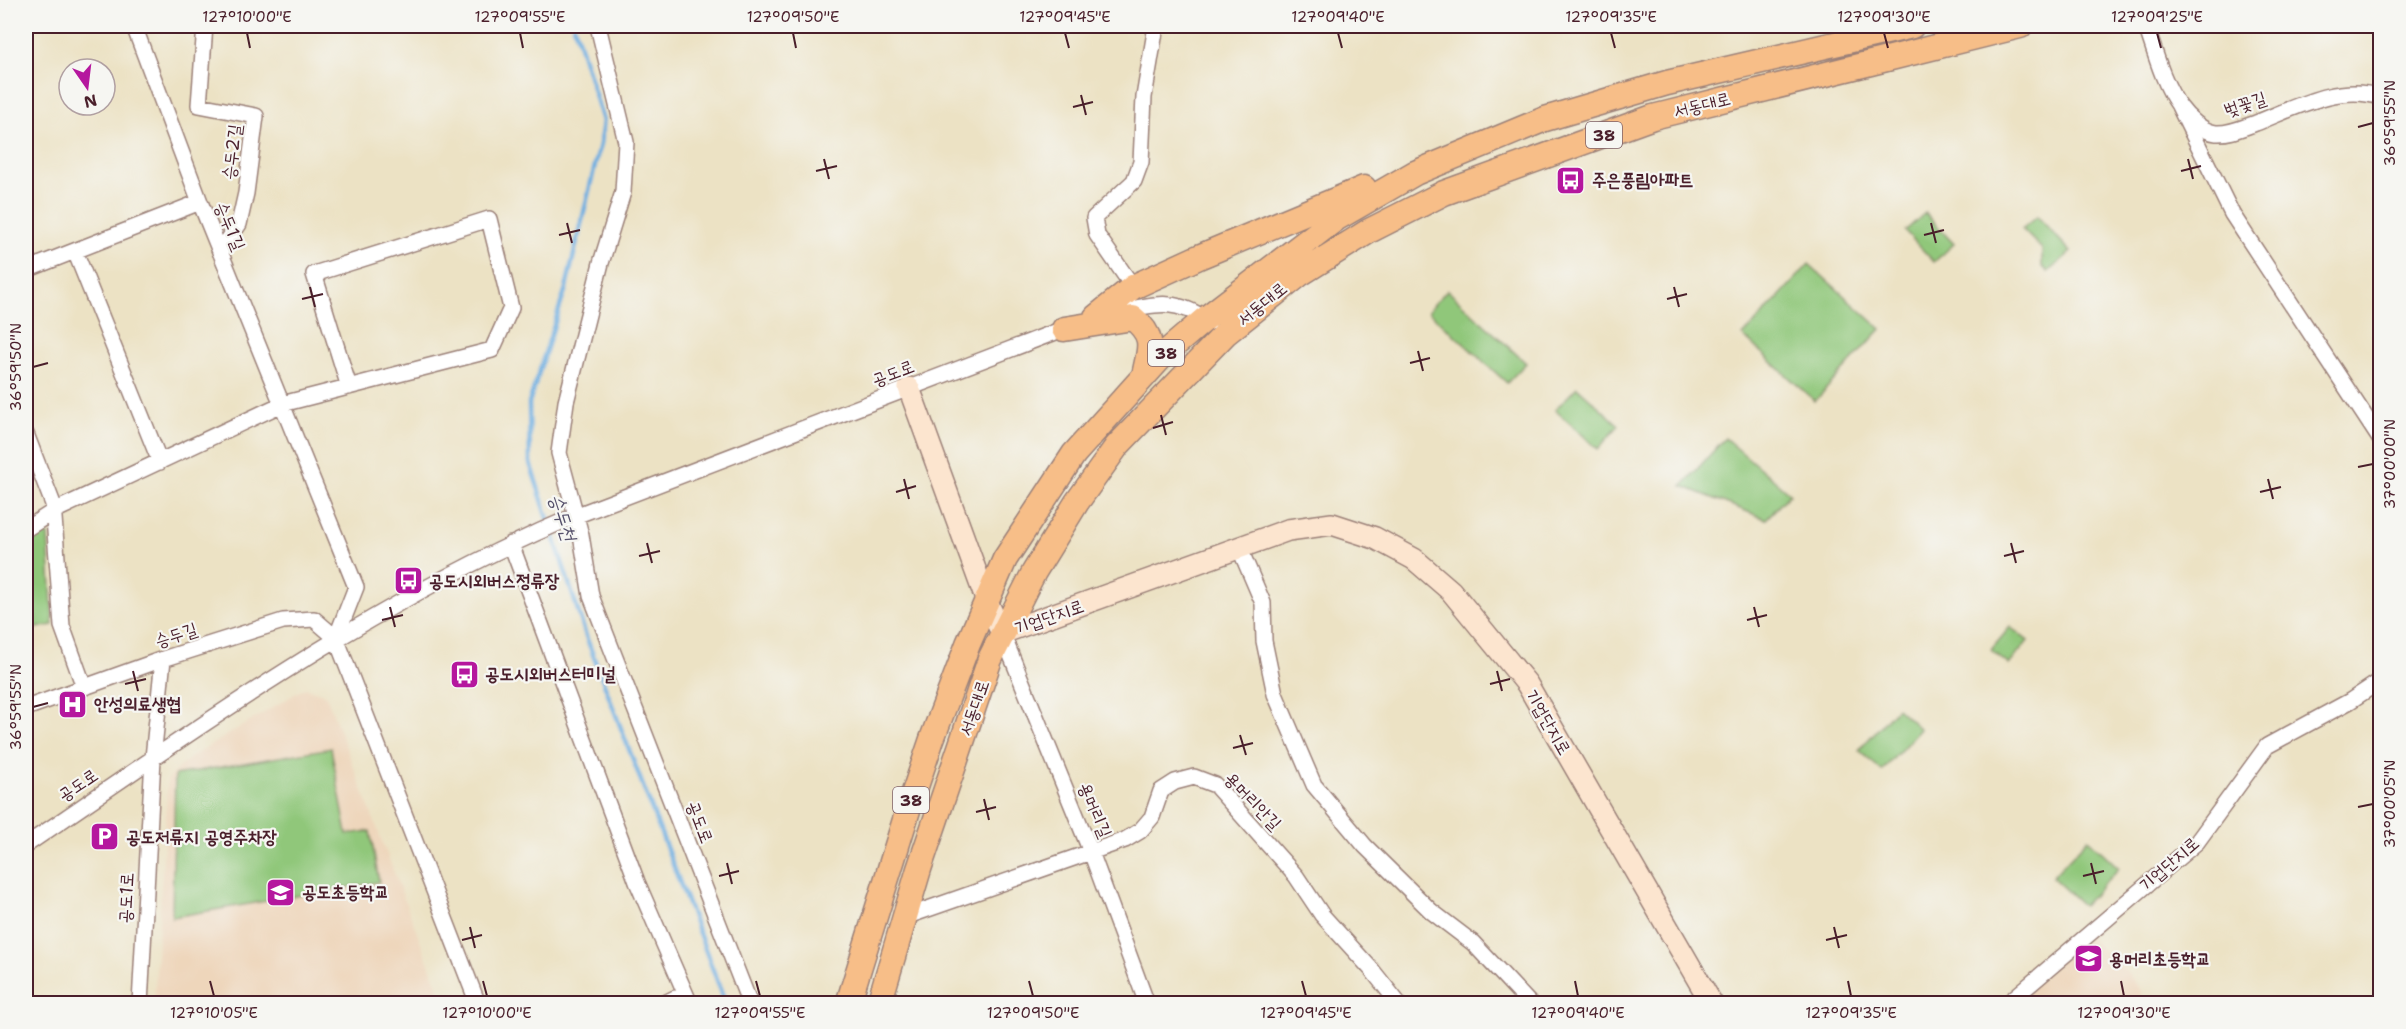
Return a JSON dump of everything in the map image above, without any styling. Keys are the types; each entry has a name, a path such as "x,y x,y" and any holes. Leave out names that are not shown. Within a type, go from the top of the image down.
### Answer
{"main road":[{"name":"서동대로","path":"848,1004 911,800 968,644 1005,560 1074,454 1164,354 1205,319 1337,218 1415,173 1545,119 1667,83 1912,26"},
{"name":"서동대로","path":"879,1004 905,917 990,659 1002,633 1034,572 1077,502 1117,446 1226,333 1300,274 1369,231 1444,193 1653,117 2020,26"},
{"path":"1096,317 1133,287 1201,256 1368,186 1415,173"},
{"path":"1064,329 1133,318 1146,329 1150,345 1144,376"}],"street":[{"path":"134,26 200,202"},
{"name":"승두2길","path":"205,26 200,105 256,116 246,193 239,224 220,252"},
{"name":"공도로","path":"598,26 626,142 623,192 601,263 564,412 559,453 569,518 581,535 591,596 750,1004"},
{"path":"1133,287 1097,235 1094,218 1134,181 1141,162 1144,97 1156,26"},
{"name":"벚꽃길","path":"2146,26 2163,73 2179,106 2195,123 2215,133 2236,130 2329,95 2370,94 2380,97"},
{"path":"2179,106 2232,214 2380,439"},
{"name":"승두1길","path":"26,270 200,202 356,587 336,638"},
{"path":"26,529 54,511 282,404 349,387 492,350 511,308 489,219 315,274 349,387"},
{"path":"75,251 160,462"},
{"name":"공도로","path":"26,845 153,758 336,638 518,540 569,518 1096,317 1152,304 1174,304 1197,312 1226,333"},
{"name":"기업단지로","path":"909,388 987,602 1002,633 1288,530 1332,524 1375,538 1413,559 1451,591 1527,684 1712,1004"},
{"path":"26,434 53,504 62,626 84,687"},
{"path":"518,540 637,882 676,1002"},
{"path":"1239,547 1263,603 1264,641 1275,694 1314,785 1365,846 1431,911 1473,943 1530,1004"},
{"name":"승두길","path":"26,708 163,659 283,621 314,619 336,638"},
{"name":"용머리길","path":"1002,633 1091,852 1147,1004"},
{"path":"336,638 478,1004"},
{"path":"153,758 163,659"},
{"name":"기업단지로","path":"2007,1004 2197,842 2267,746 2380,681"},
{"name":"공도1로","path":"140,1004 153,758"},
{"name":"용머리안길","path":"905,917 1125,840 1140,831 1152,817 1161,791 1175,782 1194,777 1215,785 1296,876 1322,915 1372,970 1399,1004"}],"shaded area":[{"name":"공도초등학교","path":"305,688 326,695 444,1003 154,1004 168,780 178,768 196,754"},
{"name":"용머리초등학교","path":"2089,937 2128,974 2140,989 2143,1003 2014,1004"}],"green space":[{"path":"1925,213 1954,244 1934,262 1905,231"},
{"path":"2037,216 2071,252 2048,272 2042,266 2042,249 2022,229"},
{"path":"1809,264 1881,329 1815,401 1743,336"},
{"path":"1447,290 1526,363 1507,383 1428,311"},
{"path":"1577,387 1619,425 1598,449 1555,410"},
{"path":"1725,438 1790,494 1766,519 1682,486"},
{"path":"37,531 48,535 53,625 26,630 26,539"},
{"path":"2010,627 2028,641 2009,665 1991,650"},
{"path":"1897,708 1920,729 1882,771 1859,750"},
{"path":"331,748 347,834 370,831 379,882 172,917 175,775"},
{"path":"2088,839 2119,868 2083,906 2052,877"}],"waterway":[{"name":"승두천","path":"574,26 603,121 600,144 566,288 529,403 530,463 587,639 726,1004"}],"place":[{"name":"주은풍림아파트","path":"1571,180"},
{"name":"공도시외버스정류장","path":"408,581"},
{"name":"공도시외버스터미널","path":"464,674"},
{"name":"안성의료생협","path":"73,704"},
{"name":"공도저류지 공영주차장","path":"105,837"},
{"name":"공도초등학교","path":"281,892"},
{"name":"용머리초등학교","path":"2088,959"}]}
